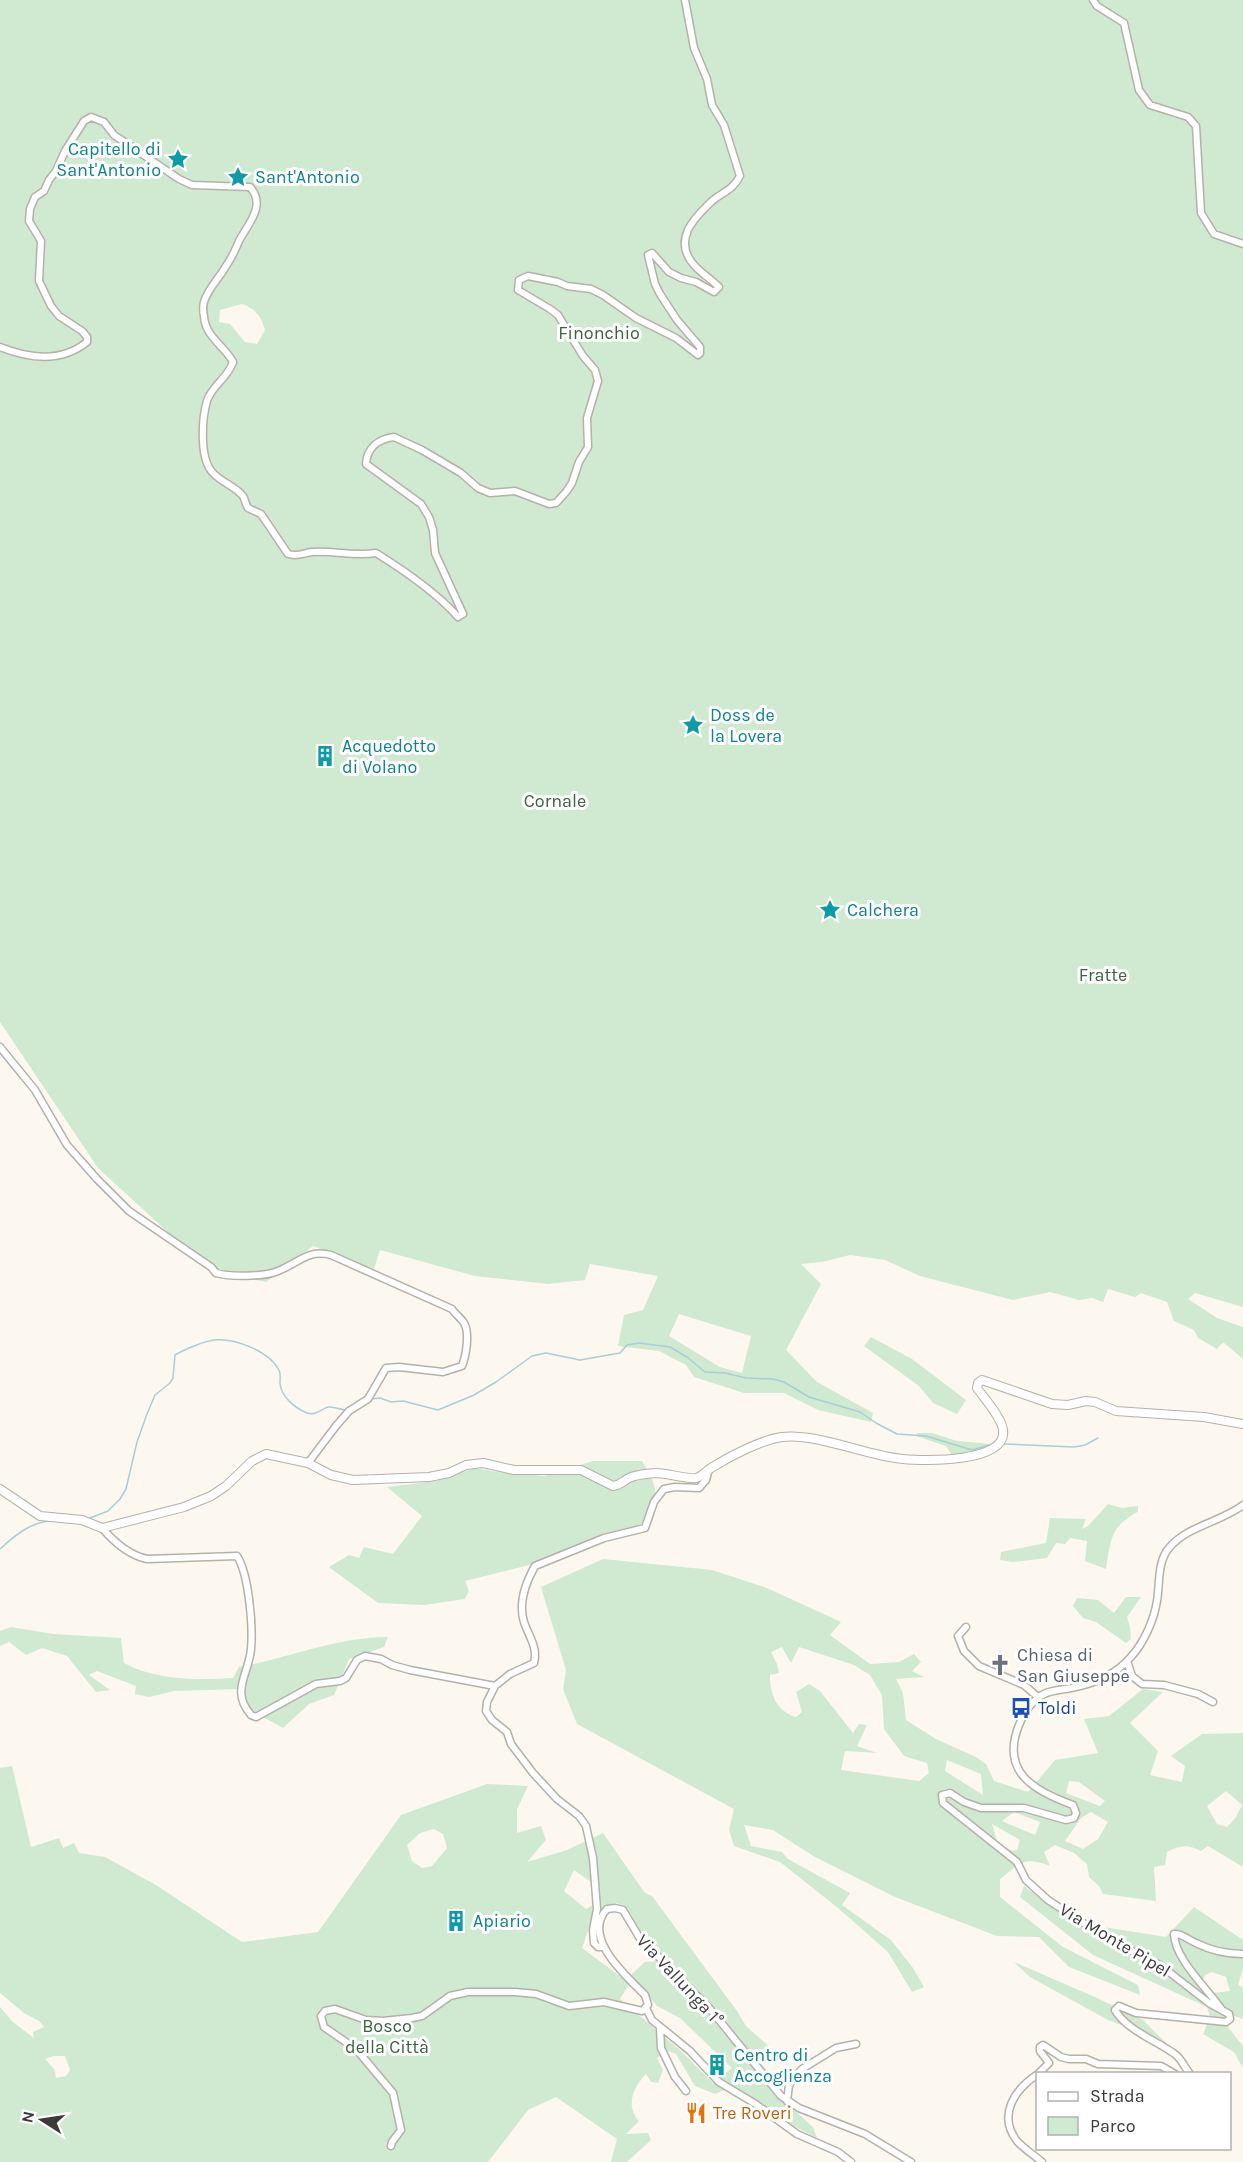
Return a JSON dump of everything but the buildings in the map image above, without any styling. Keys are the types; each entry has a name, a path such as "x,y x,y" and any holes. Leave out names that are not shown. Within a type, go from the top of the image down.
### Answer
{"street":[{"path":"0,347 20,354 50,359 77,350 87,342 87,337 82,331 59,316 51,306 39,281 41,241 29,220 30,209 35,197 44,191 48,180 56,171 65,151 84,121 92,117 104,122 114,135 169,174 192,185 250,187 255,192 256,199 252,223 239,240 234,255 204,302 207,328 215,342 233,362 225,377 211,391 207,401 204,415 203,448 206,464 213,474 244,496 248,508 261,514 288,554 295,556 310,552 330,552 359,556 376,553 416,580 445,603 458,617 463,614 437,559 429,517 421,504 366,464 368,452 377,442 394,437 422,450 461,473 478,488 490,493 515,491 549,504 556,503 566,492 588,447 587,418 598,381 595,370 583,356 558,315 518,290 519,280 528,276 567,286 591,288 636,318 676,338 698,355 700,353 700,347 677,320 660,294 655,284 648,255 652,253 669,272 696,282 714,292 718,287 692,263 684,238 695,218 712,201 735,187 740,176 724,125 712,105 707,79 694,48 685,0"},
{"path":"1093,0 1097,6 1124,22 1139,90 1150,105 1188,117 1196,126 1201,213 1214,234 1243,244"},
{"path":"0,1047 35,1090 67,1145 97,1179 129,1210 211,1267 216,1273 225,1276 266,1274 282,1269 308,1254 321,1252 452,1309 466,1326 467,1355 462,1366 443,1372 399,1367 386,1368 368,1400 349,1411 308,1463"},
{"path":"102,1528 184,1507 211,1496 238,1476 252,1461 266,1454 308,1463 331,1475 353,1480 429,1477 448,1473 466,1465 483,1463 514,1470 581,1470 614,1486 639,1475 672,1473 690,1479 698,1478 709,1469 768,1440 790,1437 903,1459 976,1456 997,1447 1004,1433 1003,1427 977,1388 978,1383 982,1380 1052,1404 1095,1402 1116,1411 1204,1417 1243,1424"},
{"path":"602,1947 594,1943 593,1936 597,1909 589,1832 583,1820 557,1799 533,1773 511,1744 507,1732 488,1714 487,1702 495,1686 510,1674 534,1663 536,1653 522,1613 525,1583 535,1566 604,1538 645,1528 654,1502 664,1489 699,1488 706,1480 709,1469"},
{"path":"0,1489 40,1516 82,1520 102,1528 124,1549 137,1557 147,1559 237,1556 249,1592 251,1648 241,1684 243,1701 251,1715 256,1717 316,1684 346,1678 357,1660 365,1656 381,1659 410,1670 495,1686"},
{"path":"966,1627 958,1636 964,1651 971,1659 979,1666 1024,1685 1039,1698 1052,1691 1072,1688 1107,1677 1127,1661 1144,1637 1157,1603 1160,1571 1169,1548 1184,1536 1229,1514 1243,1504"},
{"path":"1127,1661 1132,1676 1142,1684 1172,1687 1197,1694 1213,1702"},
{"name":"Via Monte Pipel","path":"1039,1698 1024,1714 1014,1736 1012,1748 1015,1766 1029,1782 1041,1791 1073,1805 1076,1812 1074,1818 1066,1820 1024,1808 981,1808 964,1802 951,1793 942,1795 941,1800 980,1835 1017,1862 1026,1880 1048,1900 1115,1943 1160,1965 1209,2003 1222,2010"},
{"name":"Via Vallunga 1°","path":"660,2028 652,2020 646,2008 645,1995 602,1947 599,1932 603,1912 611,1908 622,1911 639,1937 710,2009 767,2081 787,2101 799,2108 866,2134 911,2162"},
{"path":"1189,2072 1177,2056 1142,2035 1119,2017 1115,2010 1119,2006 1137,2013 1228,2022 1229,2014 1222,2010 1188,1967 1174,1941 1174,1934 1179,1934 1216,1951 1243,1953"},
{"path":"392,2146 392,2142 401,2130 393,2093 356,2049 324,2027 321,2016 325,2011 335,2010 366,2020 412,2018 422,2016 450,1996 468,1992 536,1994 569,2006 604,2002 642,2011 646,2008"},
{"path":"660,2028 661,2048 675,2077 686,2091"},
{"path":"660,2028 690,2051 719,2082 754,2103 797,2134 838,2152 851,2162"},
{"path":"787,2101 789,2085 802,2070 836,2048 856,2044"},
{"path":"1040,2072 1049,2063 1040,2051 1043,2045 1061,2057 1069,2059 1086,2059 1104,2064 1161,2066 1173,2072"},
{"path":"1036,2075 1016,2093 1009,2107 1008,2123 1016,2139 1042,2162"}],"green space":[{"name":"Finonchio","path":"0,0 1243,0 1243,1307 1195,1293 1188,1299 1217,1318 1243,1327 1243,1359 1223,1342 1217,1349 1198,1338 1194,1330 1174,1321 1167,1302 1141,1293 1135,1297 1108,1289 1103,1302 1092,1298 1079,1300 1050,1292 1013,1300 920,1276 885,1260 850,1255 822,1262 801,1264 821,1284 786,1350 817,1382 873,1413 871,1422 818,1410 784,1393 744,1393 694,1377 686,1365 659,1351 618,1346 624,1315 643,1310 658,1276 590,1264 585,1280 548,1284 475,1276 380,1250 374,1269 313,1246 266,1282 219,1272 172,1236 98,1168 0,1022","holes":["242,304 251,308 260,317 265,330 257,344 245,342 230,324 219,322 220,310","679,1314 751,1336 742,1373 720,1367 669,1336"]},
{"path":"871,1337 912,1359 966,1400 957,1414 933,1403 919,1386 864,1346"},
{"path":"917,1433 932,1433 957,1441 993,1444 991,1448 977,1454 951,1454 946,1446 916,1436"},
{"path":"593,1461 642,1461 655,1491 649,1524 529,1565 465,1581 469,1591 465,1599 424,1605 378,1603 329,1567 349,1555 359,1558 364,1547 393,1554 422,1516 387,1487 436,1481 475,1468 544,1476"},
{"path":"1108,1504 1122,1508 1138,1506 1138,1512 1122,1522 1113,1535 1106,1569 1085,1561 1087,1541 1070,1538 1065,1544 1056,1543 1047,1558 1013,1562 1000,1560 1001,1552 1046,1543 1050,1518 1086,1519 1082,1529 1088,1526"},
{"path":"603,1559 712,1570 767,1588 841,1622 830,1635 870,1664 899,1662 914,1654 921,1662 912,1671 924,1677 896,1679 903,1693 906,1720 936,1739 976,1757 986,1764 994,1781 1028,1792 1055,1760 1098,1753 1084,1719 1109,1716 1143,1689 1163,1692 1130,1723 1158,1751 1150,1775 1182,1782 1185,1766 1171,1756 1202,1734 1243,1733 1243,1867 1208,1846 1201,1851 1188,1846 1176,1848 1167,1852 1165,1865 1154,1867 1156,1901 1103,1894 1099,1886 1089,1877 1087,1864 1074,1853 1055,1845 1044,1852 1050,1866 1034,1862 1023,1863 1000,1879 1000,1897 1063,1947 1138,1985 1140,1995 1069,1967 1039,1937 997,1936 895,1897 815,1857 773,1830 744,1825 751,1846 782,1852 788,1859 850,1893 842,1905 891,1940 913,1968 924,1987 912,1992 888,1952 838,1908 780,1862 734,1846 729,1830 734,1809 577,1724 563,1689 566,1670 541,1587","holes":["782,1647 791,1663 799,1647 854,1665 870,1675 882,1695 884,1729 904,1756 927,1763 929,1773 919,1781 841,1770 845,1751 877,1753 857,1746 867,1725 859,1724 853,1733 820,1691 809,1684 796,1692 802,1712 796,1717 784,1711 776,1701 771,1689 770,1675 779,1673 771,1652","947,1760 981,1774 983,1795 945,1771","1069,1781 1079,1782 1105,1801 1100,1806 1066,1793","1226,1791 1242,1805 1236,1817 1227,1827 1217,1824 1207,1806","1014,1812 1040,1822 1035,1835 1002,1821","1091,1812 1108,1822 1098,1839 1083,1849 1065,1841 1081,1818","992,1824 1020,1840 1017,1850 1013,1851 998,1844"]},
{"path":"1126,1597 1141,1597 1127,1617 1131,1639 1126,1643 1096,1622 1083,1618 1073,1606 1077,1598 1098,1600 1114,1613"},
{"path":"11,1627 53,1634 121,1638 124,1663 150,1673 191,1679 233,1678 239,1667 350,1640 388,1637 384,1647 349,1659 334,1695 309,1704 283,1728 252,1711 241,1689 174,1691 149,1697 135,1694 136,1686 97,1671 89,1675 110,1690 96,1692 67,1656 42,1648 26,1655 9,1642 0,1646 0,1631"},
{"name":"Bosco della Città","path":"12,1766 31,1847 59,1838 63,1848 74,1843 79,1853 105,1857 156,1885 242,1942 318,1932 401,1815 487,1784 528,1786 517,1809 517,1833 541,1826 546,1840 527,1862 567,1850 603,1833 645,1893 652,1896 746,2026 772,2049 754,2066 780,2097 813,2127 817,2138 724,2090 715,2094 695,2086 676,2054 668,2051 657,2058 663,2070 658,2083 651,2082 646,2074 634,2091 632,2109 639,2121 626,2134 648,2133 651,2140 627,2162 611,2162 617,2139 556,2097 528,2110 488,2162 0,2162 0,2007 13,2022 34,2038 33,2032 44,2027 0,1993 0,1768","holes":["434,1829 443,1834 447,1848 432,1866 422,1868 412,1861 407,1845 420,1833","574,1870 598,1887 599,1902 586,1909 564,1891","617,1903 628,1909 642,1934 660,1951 654,1961 645,1962 625,1980 582,1948 592,1920 601,1909","633,1978 657,2006 680,2018 732,2068 713,2083 681,2051 620,1999","65,2056 70,2070 66,2076 56,2078 54,2069 45,2059"]},
{"path":"1024,1886 1072,1922 1166,1937 1194,1907 1243,1940 1243,1969 1238,1985 1243,1988 1243,2019 1235,2016 1228,2027 1243,2046 1243,2068 1234,2052 1203,2034 1210,2017 1207,2007 1093,1955 1020,1897","holes":["1212,1972 1226,1977 1230,1991 1213,1993 1203,1980 1205,1975"]},
{"path":"1014,1962 1143,2020 1169,2046 1157,2043 1145,2034 1108,2020 1030,1977"}],"waterway":[{"path":"90,1518 108,1511 126,1489 137,1442 155,1395 173,1378 175,1355 188,1348 214,1340 232,1341 251,1347 274,1363 280,1372 283,1393 298,1408 310,1414 328,1407 346,1410"},
{"path":"371,1399 403,1401 438,1410 474,1395 532,1356 546,1353 580,1360 620,1353 627,1345 639,1343 670,1347 705,1372 784,1382 809,1397 860,1412 897,1434 926,1436 972,1450 989,1445"},
{"path":"1004,1444 1074,1447 1085,1445 1098,1438"},
{"path":"0,1549 31,1526 54,1521"}],"place":[{"name":"Capitello di Sant'Antonio","path":"178,159"},
{"name":"Sant'Antonio","path":"238,177"},
{"name":"Doss de la Lovera","path":"693,725"},
{"name":"Acquedotto di Volano","path":"325,756"},
{"name":"Calchera","path":"830,910"},
{"name":"Chiesa di San Giuseppe","path":"1000,1665"},
{"name":"Toldi","path":"1021,1708"},
{"name":"Apiario","path":"456,1921"},
{"name":"Centro di Accoglienza","path":"717,2065"},
{"name":"Tre Roveri","path":"696,2113"}],"park label":[{"name":"Cornale","path":"555,801"},
{"name":"Fratte","path":"1103,975"}]}
